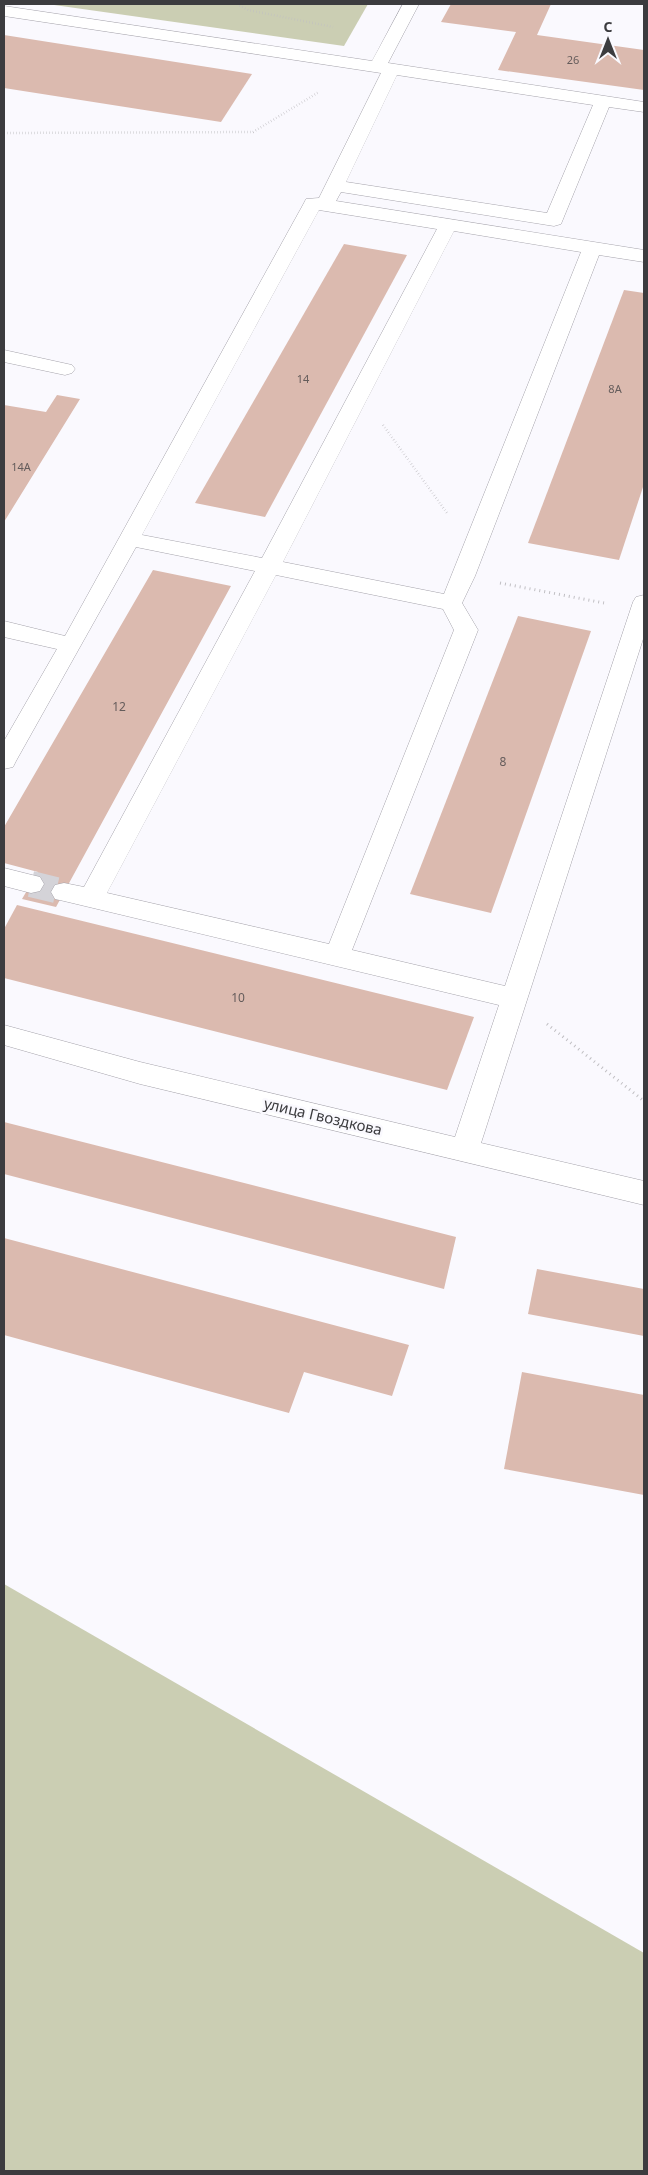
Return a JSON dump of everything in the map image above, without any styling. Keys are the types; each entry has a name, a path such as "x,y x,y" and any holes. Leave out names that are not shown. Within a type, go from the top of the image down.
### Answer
{"street":[{"path":"326,205 378,72 411,4"},
{"path":"4,11 600,109"},
{"path":"378,72 403,89"},
{"path":"480,100 600,109 644,107"},
{"path":"335,186 554,220 600,109"},
{"path":"4,761 71,645 314,204 644,256"},
{"path":"91,898 269,567 448,225"},
{"path":"451,603 464,576 592,248"},
{"path":"4,356 65,368"},
{"path":"129,539 451,603 466,630 337,956"},
{"path":"464,1151 643,606"},
{"path":"4,629 71,645"},
{"path":"4,877 31,884"},
{"path":"64,892 514,998"},
{"name":"улица Гвоздкова","path":"4,1035 140,1073 644,1193"}],"path":[{"path":"4,133 253,132 378,72"},
{"path":"360,393 474,550"},
{"path":"464,576 643,606"},
{"path":"514,998 644,1101"}],"green space":[{"path":"47,4 368,4 344,46"},
{"path":"4,1584 644,1953 644,2171 4,2171"}],"building":[{"path":"451,4 551,4 537,35 644,50 644,90 498,70 516,32 441,22"},
{"path":"4,35 252,74 221,122 4,88"},
{"path":"344,244 407,255 265,517 195,503"},
{"path":"624,290 644,293 644,484 619,560 528,543"},
{"path":"57,395 80,399 4,522 4,405 46,412"},
{"path":"153,570 231,586 56,907 22,899 38,872 4,863 4,827"},
{"path":"518,616 591,631 491,913 410,894"},
{"path":"17,905 474,1017 447,1090 4,978 4,929"},
{"path":"4,1122 456,1237 444,1289 4,1174"},
{"path":"4,1238 409,1345 392,1396 304,1372 289,1413 4,1335"},
{"path":"537,1269 644,1289 644,1336 528,1314"},
{"path":"522,1372 644,1395 644,1495 504,1469"}],"tunnel":[{"path":"31,884 64,892"}]}
